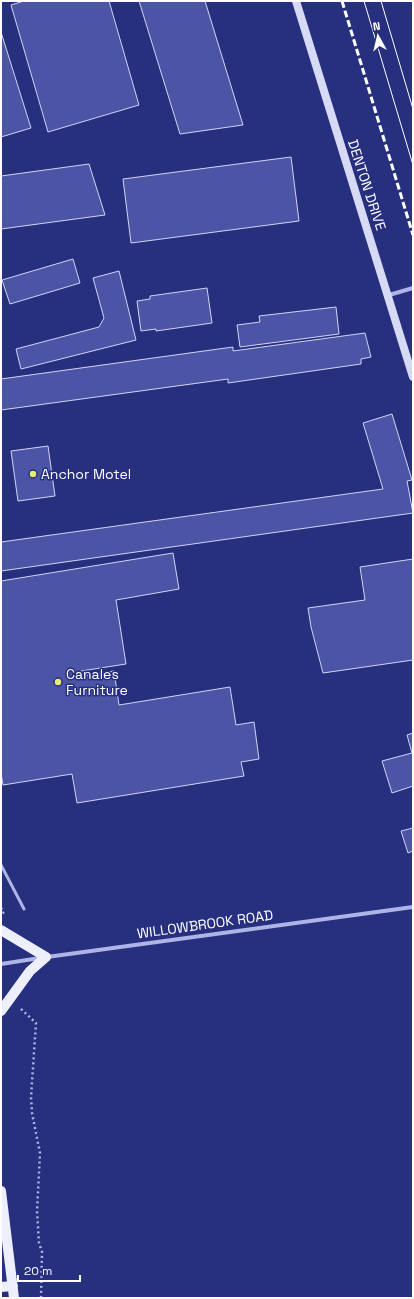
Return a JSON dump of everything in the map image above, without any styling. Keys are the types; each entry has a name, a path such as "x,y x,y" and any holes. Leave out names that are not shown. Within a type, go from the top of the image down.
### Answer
{"main road":[{"path":"1,930 46,957 30,971 1,1010"},
{"path":"1,1191 14,1298"},
{"path":"1,1287 13,1286"}],"street":[{"name":"DENTON DRIVE","path":"296,1 413,377"},
{"path":"389,296 413,288"},
{"name":"WILLOWBROOK ROAD","path":"1,964 413,907"}],"lane":[{"path":"1,865 24,909"}],"path":[{"path":"1,908 4,912 1,916"},
{"path":"20,1008 36,1023 31,1097 32,1113 40,1153 37,1211 39,1243 42,1252 41,1298"}],"building":[{"path":"24,1 109,1 139,105 48,132 11,5"},
{"path":"139,1 205,1 243,125 180,134"},
{"path":"1,32 31,128 1,137"},
{"path":"291,157 299,221 131,243 123,179"},
{"path":"89,164 105,215 1,229 1,176"},
{"path":"73,259 80,283 10,304 2,280"},
{"path":"119,271 136,340 21,369 16,349 99,327 104,318 93,278"},
{"path":"207,288 212,323 156,331 156,329 141,331 137,301 150,299 150,296"},
{"path":"336,307 339,334 240,347 237,325 260,322 259,316"},
{"path":"365,333 371,357 361,359 361,364 228,383 228,379 1,410 1,379 233,347 233,351"},
{"path":"392,414 412,480 407,481 413,513 1,571 1,542 383,489 363,423"},
{"name":"Anchor Motel","path":"48,446 55,496 18,501 11,451"},
{"name":"Canales Furniture","path":"173,553 179,589 116,600 126,664 81,671 82,676 114,671 119,705 230,687 236,725 254,722 259,759 241,762 244,776 77,803 72,774 3,785 1,773 1,581"},
{"path":"413,559 413,660 323,673 311,627 308,608 365,600 360,567"},
{"path":"413,733 413,786 392,793 382,761 412,753 407,735"},
{"path":"413,828 413,851 408,853 401,831"}],"tram line":[{"path":"364,1 413,165"},
{"path":"381,1 413,109"}],"railway":[{"path":"342,1 413,235"}],"place":[{"name":"Anchor Motel","path":"33,474"},
{"name":"Canales Furniture","path":"58,682"}]}
